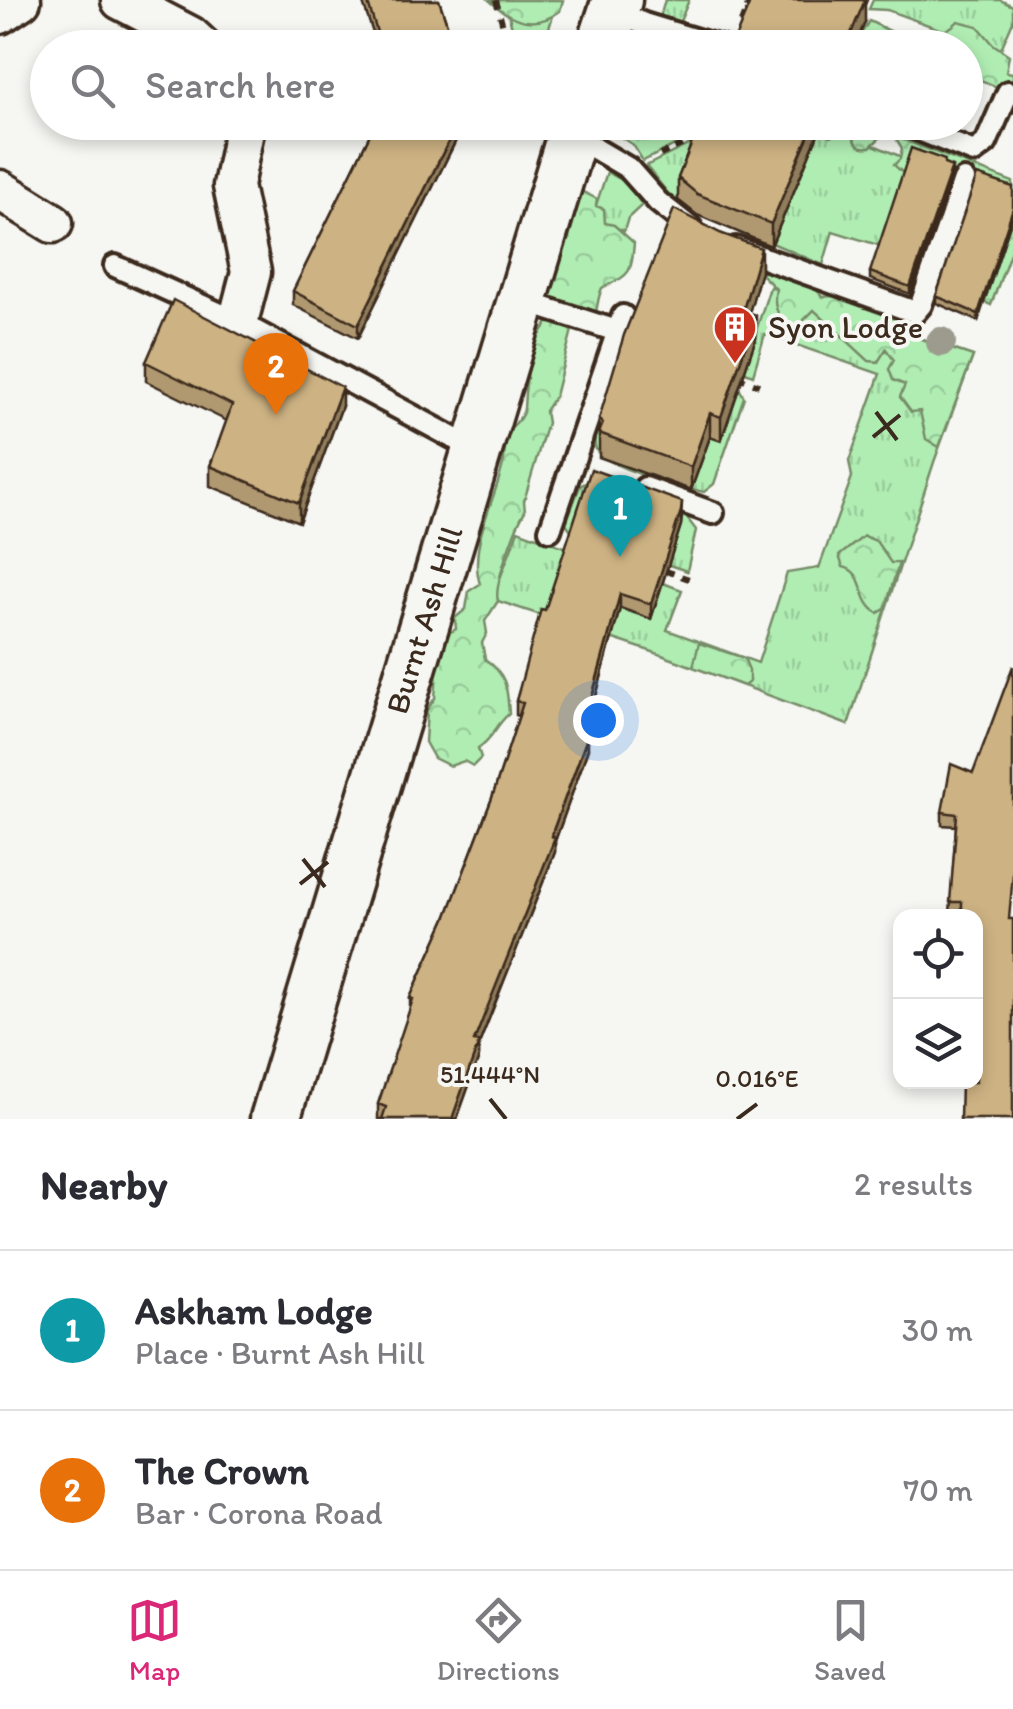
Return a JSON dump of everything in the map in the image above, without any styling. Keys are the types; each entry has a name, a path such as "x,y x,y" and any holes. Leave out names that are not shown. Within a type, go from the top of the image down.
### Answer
{"street":[{"path":"0,14 21,0"},
{"path":"121,0 178,30"},
{"path":"238,322 251,272 233,186 242,140"},
{"name":"Burnt Ash Hill","path":"275,1119 571,140"},
{"path":"0,190 52,222"}],"lane":[{"path":"610,19 664,30"},
{"path":"944,140 974,152 986,142 1008,92"},
{"path":"589,140 628,168 658,202 690,227 909,312 919,310 964,180"},
{"path":"115,266 238,322 476,450"},
{"path":"520,300 620,324 582,465 550,530"},
{"path":"626,481 713,513"}],"path":[{"path":"496,0 504,30"},
{"path":"656,158 697,140"},
{"path":"724,373 759,384"},
{"path":"666,571 695,581"}],"green space":[{"path":"489,0 563,0 560,11 532,22 514,18"},
{"path":"505,0 558,0 548,30 513,30"},
{"path":"665,0 689,0 678,26 659,21"},
{"path":"873,0 1000,0 1013,6 1013,21 1000,51 983,45 983,30 942,30 887,10 869,9"},
{"path":"869,21 888,30 863,30"},
{"path":"958,21 981,30 947,30"},
{"path":"983,32 1009,55 1006,72 1013,73 1013,94 983,81"},
{"path":"626,140 684,140 643,161"},
{"path":"698,140 702,141 676,203 646,166"},
{"path":"815,140 862,140 909,160 881,246 833,231 823,265 772,243"},
{"path":"855,140 878,140 870,147"},
{"path":"897,140 1013,182 1013,194 950,176 904,174 894,165 902,148"},
{"path":"607,172 627,183 642,205 628,218 624,231 605,223 602,213 595,208"},
{"path":"569,185 597,199 596,206 604,209 605,223 614,225 634,243 632,262 624,276 602,288 593,319 572,330 555,396 545,411 547,423 524,501 525,511 502,570 498,601 485,621 485,659 505,683 509,714 478,748 481,758 473,766 464,761 450,766 434,758 425,742 427,710 435,698 438,657 449,633 456,629 455,618 466,609 469,591 480,584 477,554 503,464 506,438 523,412 534,347 555,316 548,291 561,250 567,244 558,222"},
{"path":"1013,215 1013,245 991,305 984,302"},
{"path":"767,269 806,279 823,297 856,299 880,306 907,324 906,334 973,356 939,447 926,439 920,411 911,412 900,397 905,385 893,380 889,369 894,360 886,349 878,362 869,361 814,310 799,325 788,325 776,309 776,289 761,274"},
{"path":"770,287 973,356 848,725 659,654 498,601 495,592 518,530 682,590 667,630 758,663 787,573 819,568 852,477 849,461 880,374 765,334 753,375 743,371"},
{"path":"739,388 744,397 714,484 704,492 628,469 596,449 599,418 695,478 710,437 721,440"},
{"path":"585,483 687,518 696,530 687,571 572,532 566,523 580,486"},
{"path":"864,536 876,541 891,563 899,563 885,609 878,613 867,602 856,575 843,567 839,556"},
{"path":"699,643 744,658 749,682 744,686 693,667"}],"building":[{"path":"367,0 439,0 449,30 376,30"},
{"path":"751,0 865,0 852,30 738,30"},
{"path":"367,140 449,140 358,325 293,291"},
{"path":"693,140 806,140 771,224 697,194 678,178"},
{"path":"911,148 945,160 944,164 952,167 910,287 870,272"},
{"path":"977,175 1013,187 1013,208 978,314 936,296"},
{"name":"Syon Lodge","path":"674,209 720,233 761,248 743,310 756,315 721,417 710,413 691,467 599,433 603,423 599,419 624,335"},
{"path":"173,300 342,387 299,503 210,466 232,405 146,362"},
{"path":"591,469 682,502 681,511 651,604 620,594 582,733 588,735 551,836 555,838 474,1041 479,1042 452,1119 382,1119 386,1107 378,1104 413,999 410,998 447,916 492,798 523,703 516,701 541,609 545,610"},
{"path":"1013,666 1013,874 1009,919 1013,919 1013,1119 960,1119 961,1089 983,1089 983,909 962,909 962,902 950,902 957,814 942,812 951,764 973,773"}],"place":[{"name":"Syon Lodge","path":"735,365"},
{"name":"The Crown","path":"276,415"},
{"name":"Askham Lodge","path":"620,557"}]}
